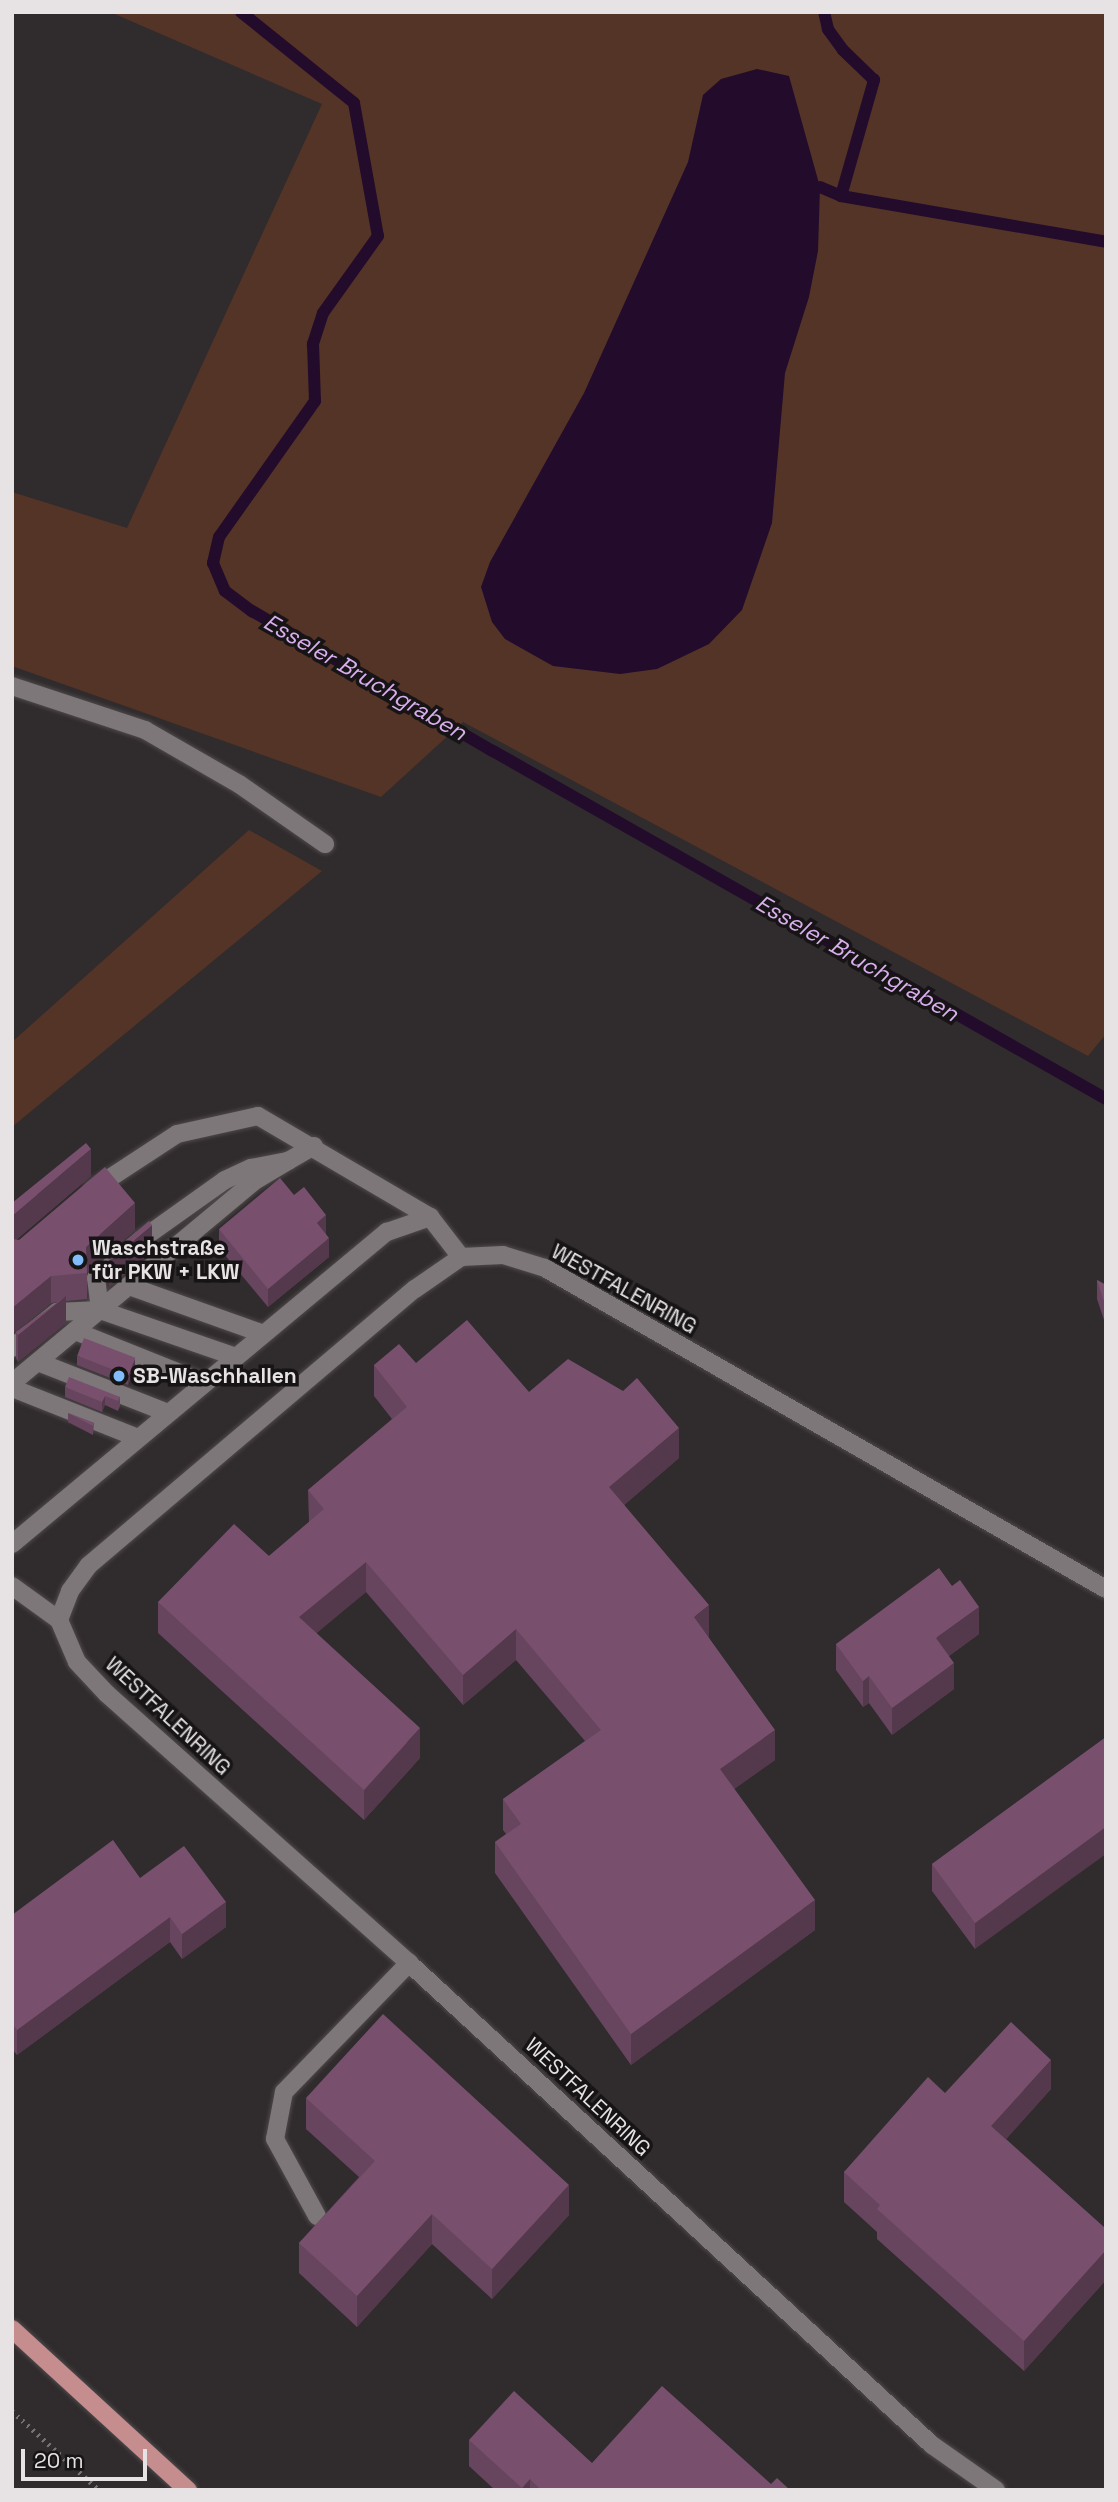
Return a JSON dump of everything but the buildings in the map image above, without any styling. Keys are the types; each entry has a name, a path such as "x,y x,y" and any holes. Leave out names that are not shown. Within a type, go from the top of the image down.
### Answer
{"main road":[{"path":"12,2329 188,2490"}],"street":[{"path":"12,686 145,730 239,784 325,844"},
{"path":"12,1586 59,1620 70,1591 89,1564 415,1289 461,1257 430,1217 314,1146 258,1116 177,1134 79,1201"},
{"path":"138,1438 12,1386 37,1362 253,1182 314,1146"},
{"path":"100,1310 96,1278 142,1239 225,1180 251,1168 288,1161"},
{"path":"12,1544 387,1232 430,1217"},
{"name":"WESTFALENRING","path":"461,1257 503,1255 545,1268 1106,1589"},
{"path":"130,1286 264,1334"},
{"path":"12,1348 57,1312 100,1310 236,1357"},
{"path":"75,1331 205,1383"},
{"path":"37,1362 168,1413"},
{"name":"WESTFALENRING","path":"59,1620 77,1662 107,1694 409,1963 932,2445 996,2490"},
{"path":"317,2216 275,2139 284,2092 409,1963"}],"path":[{"path":"12,2411 99,2490"}],"shaded area":[{"path":"110,12 1106,12 1106,1034 1088,1056 463,722 381,797 12,666 12,492 127,528 322,104"},
{"path":"757,69 789,76 820,187 818,251 809,297 785,373 772,523 742,610 709,644 657,669 620,674 553,666 505,639 492,622 481,587 490,562 584,393 688,162 703,95 721,79"},
{"path":"249,830 322,871 12,1127 12,1042"}],"waterway":[{"name":"Esseler Bruchgraben","path":"241,12 354,103 378,236 323,313 313,344 315,401 219,537 213,563 225,591 252,611 493,751 1106,1099"},
{"path":"820,187 841,196 874,80 843,50 828,29 824,12"},
{"path":"841,196 1106,242"}],"place":[{"name":"Waschstraße für PKW + LKW","path":"78,1260"},
{"name":"SB-Waschhallen","path":"119,1376"}]}
